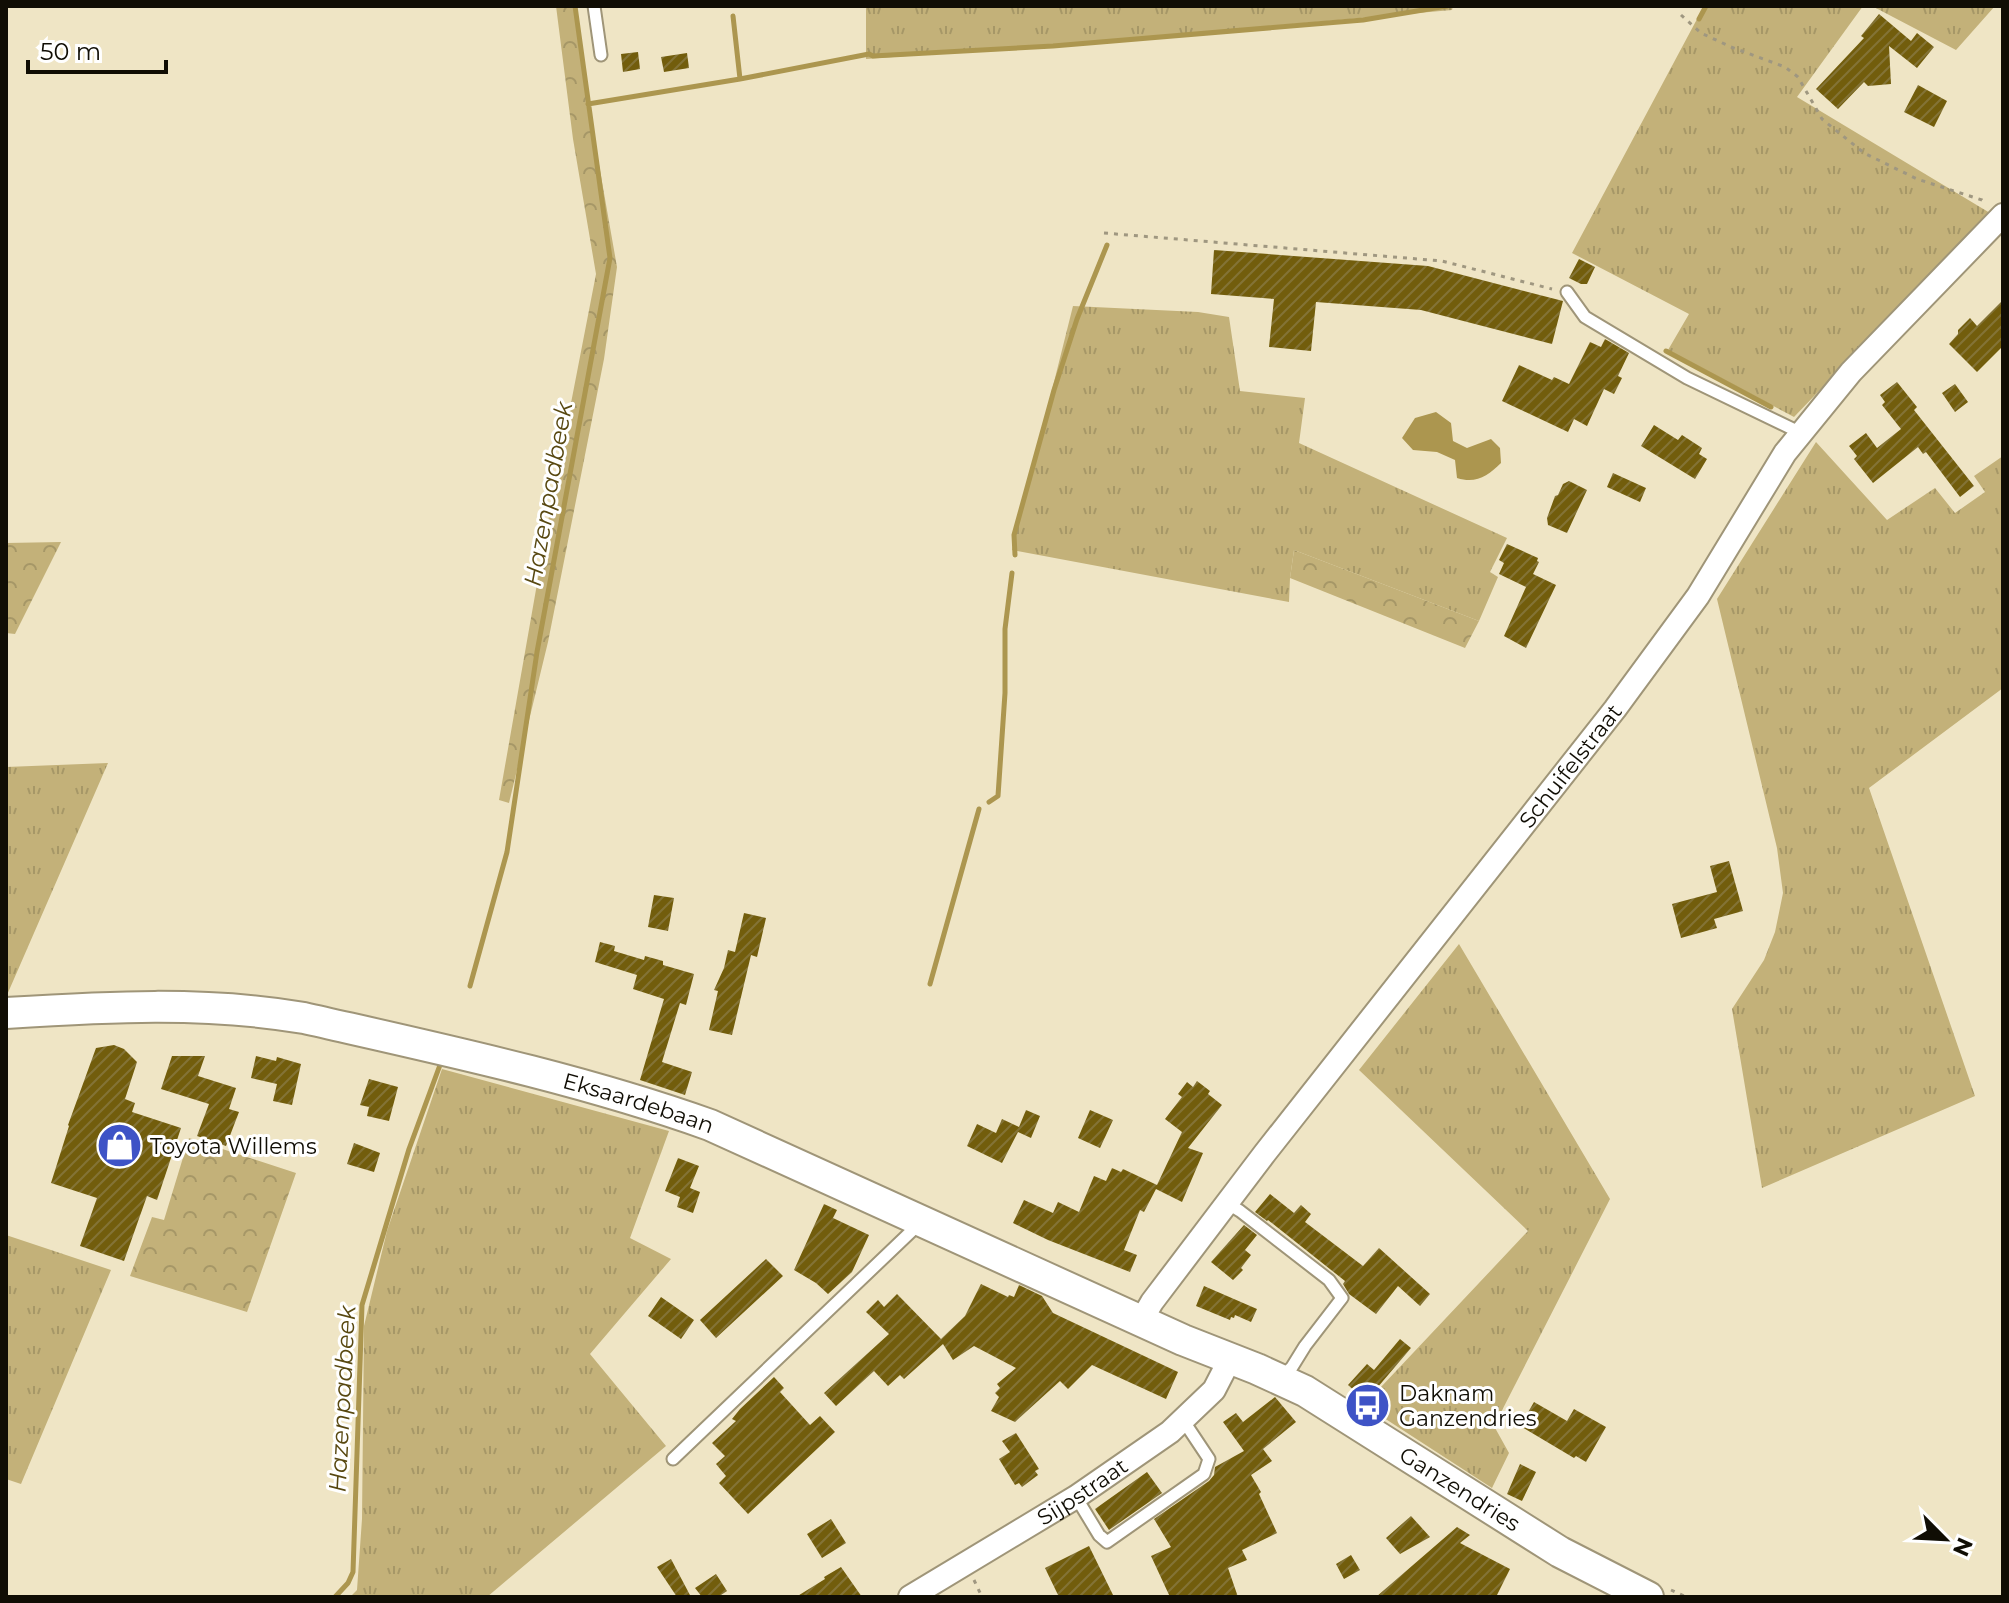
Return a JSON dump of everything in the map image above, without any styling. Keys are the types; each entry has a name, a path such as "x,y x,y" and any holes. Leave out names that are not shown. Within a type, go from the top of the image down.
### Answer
{"main road":[{"name":"Eksaardebaan","path":"6,1013 157,1006 261,1010 558,1078 651,1104 723,1130 1230,1359"},
{"name":"Ganzendries","path":"1230,1359 1305,1391 1560,1552 1648,1597"}],"street":[{"name":"Schuifelstraat","path":"1141,1321 1227,1203 1615,709 1698,596 1785,453 1851,372 2002,216"},
{"name":"Sijpstraat","path":"910,1597 1076,1497 1170,1432 1214,1390 1230,1359"}],"lane":[{"path":"594,6 601,55"},
{"path":"1567,292 1585,317 1687,378 1801,433"},
{"path":"1227,1203 1329,1280 1342,1298 1280,1379"},
{"path":"673,1459 922,1221"},
{"path":"1076,1497 1099,1535 1107,1542 1204,1474 1209,1459 1183,1420"}],"path":[{"path":"1681,15 1701,33 1785,67 1798,77 1822,119 1864,153 1917,179 1982,200 2002,216"},
{"path":"1104,233 1442,261 1567,292"}],"green space":[{"path":"556,6 575,6 588,102 617,267 604,359 548,642 509,803 499,800 596,274 573,139"},
{"path":"866,6 1453,6 1452,10 866,59"},
{"path":"1704,6 1863,6 1797,97 1990,213 1794,417 1668,350 1689,314 1572,253"},
{"path":"1872,6 1995,6 1956,50"},
{"path":"1073,306 1198,312 1229,317 1240,391 1305,398 1299,443 1507,538 1490,572 1498,577 1479,621 1294,550 1289,602 1012,550"},
{"path":"1816,442 1887,520 1935,488 1955,513 1985,492 1974,476 2003,456 2003,688 1869,788 1975,1096 1762,1188 1732,1009 1764,960 1775,932 1783,893 1777,848 1717,599"},
{"path":"61,542 15,634 6,633 6,543"},
{"path":"1294,550 1479,621 1465,648 1290,578"},
{"path":"108,763 7,995 6,995 6,767"},
{"path":"1459,944 1610,1199 1494,1426 1509,1453 1492,1488 1364,1405 1528,1231 1359,1070"},
{"path":"442,1069 669,1131 630,1238 671,1259 590,1354 666,1446 487,1597 350,1597 357,1590 362,1519 364,1326 387,1231"},
{"path":"189,1138 296,1173 247,1312 130,1276 152,1217 164,1220"},
{"path":"6,1235 111,1270 21,1484 6,1479"}],"shaded area":[{"path":"1436,412 1451,423 1453,441 1467,448 1491,439 1500,448 1501,463 1481,478 1464,480 1457,478 1455,460 1437,452 1413,450 1402,438 1415,418"}],"building":[{"path":"1879,14 1911,41 1917,33 1934,47 1917,68 1889,46 1891,84 1868,86 1864,82 1838,109 1816,89 1864,38 1861,36"},
{"path":"638,52 640,69 623,72 621,54"},
{"path":"687,53 689,68 664,72 661,57"},
{"path":"1918,85 1947,101 1934,127 1904,112"},
{"path":"1214,250 1428,266 1563,301 1552,344 1421,310 1316,302 1311,351 1269,347 1274,299 1211,294"},
{"path":"1579,259 1595,267 1587,284 1569,278"},
{"path":"2003,300 2003,346 1977,372 1949,344 1970,318 1977,326"},
{"path":"1605,339 1629,353 1618,376 1622,378 1614,394 1604,389 1587,426 1574,419 1568,432 1502,401 1519,365 1569,384 1590,342 1601,347"},
{"path":"1897,382 1917,407 1914,410 1974,486 1960,497 1926,452 1923,454 1918,447 1873,483 1854,459 1857,456 1849,446 1866,433 1877,448 1901,429 1882,405 1885,402 1880,395"},
{"path":"1955,384 1968,402 1955,412 1942,393"},
{"path":"1654,425 1678,440 1682,435 1702,448 1699,454 1707,459 1695,479 1641,446"},
{"path":"1613,473 1646,488 1640,502 1607,487"},
{"path":"1569,481 1587,490 1567,533 1548,525 1547,518 1555,496"},
{"path":"1507,544 1538,558 1533,574 1556,585 1526,648 1504,636 1526,587 1499,574 1504,563 1499,560"},
{"path":"1729,861 1743,911 1714,919 1717,928 1681,938 1672,904 1717,892 1710,866"},
{"path":"654,895 674,898 668,931 648,927"},
{"path":"744,913 766,918 757,957 751,955 732,1035 709,1030 718,991 714,990 728,950 735,952"},
{"path":"600,942 615,946 614,951 644,960 645,956 663,961 663,965 694,974 686,1005 680,1003 662,1062 692,1072 685,1095 640,1080 664,999 633,989 637,975 595,962"},
{"name":"Toyota Willems","path":"114,1045 124,1049 137,1062 125,1099 135,1103 132,1112 181,1128 157,1200 147,1196 124,1261 80,1246 97,1198 51,1183 96,1048"},
{"path":"172,1056 205,1056 198,1076 236,1088 229,1109 239,1112 226,1146 197,1136 209,1104 161,1089"},
{"path":"256,1056 276,1061 277,1057 301,1064 292,1105 273,1101 277,1084 251,1078"},
{"path":"369,1079 398,1087 389,1121 367,1116 369,1107 360,1105"},
{"path":"1197,1081 1222,1105 1188,1148 1203,1153 1182,1202 1156,1189 1144,1212 1140,1210 1124,1250 1137,1255 1130,1272 1013,1223 1024,1200 1053,1213 1058,1202 1079,1212 1094,1176 1106,1181 1112,1168 1121,1172 1123,1169 1157,1185 1182,1132 1165,1119 1182,1097 1178,1094 1187,1082 1193,1087"},
{"path":"1026,1110 1040,1116 1031,1138 1018,1132 1002,1163 967,1146 977,1124 996,1133 1002,1119 1019,1127"},
{"path":"1090,1110 1113,1120 1100,1148 1078,1138"},
{"path":"354,1143 380,1153 374,1172 347,1164"},
{"path":"678,1158 699,1166 690,1188 700,1192 693,1213 677,1207 680,1197 665,1191"},
{"path":"1270,1194 1294,1213 1301,1205 1311,1214 1305,1222 1363,1266 1379,1248 1430,1294 1420,1306 1398,1286 1376,1314 1349,1294 1343,1284 1345,1281 1255,1212"},
{"path":"824,1204 837,1210 833,1218 869,1235 852,1272 828,1294 794,1270"},
{"path":"1244,1225 1257,1235 1245,1250 1251,1255 1241,1268 1243,1270 1233,1280 1211,1262"},
{"path":"766,1259 783,1276 716,1338 700,1320"},
{"path":"981,1284 1008,1297 1014,1297 1019,1285 1042,1296 1053,1313 1178,1372 1166,1399 1092,1365 1068,1389 1060,1381 1015,1422 991,1411 999,1397 995,1393 1000,1388 997,1384 1016,1368 974,1346 953,1360 943,1344 904,1379 900,1375 888,1386 874,1371 836,1406 824,1393 889,1334 866,1312 878,1300 884,1307 897,1294 941,1339 965,1316"},
{"path":"1204,1286 1257,1309 1251,1322 1235,1315 1230,1320 1196,1306"},
{"path":"661,1297 694,1320 681,1339 648,1316"},
{"path":"1400,1339 1411,1348 1366,1401 1348,1385 1367,1364 1374,1370"},
{"path":"774,1377 784,1388 780,1392 810,1425 820,1416 835,1432 748,1514 719,1483 726,1476 716,1464 725,1456 712,1443 736,1421 732,1419 740,1409"},
{"path":"1275,1397 1296,1422 1263,1449 1272,1461 1251,1475 1277,1533 1242,1550 1247,1560 1228,1568 1238,1597 1170,1597 1151,1556 1171,1547 1154,1519 1209,1481 1215,1467 1244,1451 1223,1422 1236,1413 1243,1422"},
{"path":"1534,1402 1567,1421 1574,1409 1606,1427 1586,1462 1520,1426"},
{"path":"1016,1433 1039,1469 1035,1471 1038,1475 1022,1487 1019,1483 1015,1485 999,1459 1010,1452 1002,1441"},
{"path":"1520,1464 1536,1472 1522,1501 1507,1494"},
{"path":"1147,1472 1162,1493 1109,1530 1095,1509"},
{"path":"1411,1516 1430,1537 1400,1554 1386,1538"},
{"path":"831,1519 846,1543 822,1558 807,1534"},
{"path":"1457,1527 1470,1535 1460,1543 1510,1569 1496,1597 1376,1597"},
{"path":"1089,1546 1114,1597 1059,1597 1045,1568"},
{"path":"1351,1555 1360,1570 1344,1579 1336,1564"},
{"path":"671,1559 691,1597 677,1597 657,1567"},
{"path":"841,1567 862,1597 796,1597 824,1577"},
{"path":"716,1574 727,1591 718,1597 702,1597 695,1588"}],"waterway":[{"name":"Hazenpadbeek","path":"470,986 507,852 537,652 610,258 575,6"},
{"path":"588,104 869,54 1053,46 1363,20 1447,6"},
{"path":"1699,19 1706,6"},
{"path":"733,16 740,79"},
{"path":"1015,555 1014,535 1054,390 1077,319 1107,245"},
{"path":"1666,351 1771,407"},
{"path":"989,802 998,796 1005,693 1005,629 1012,573"},
{"path":"930,984 979,809"},
{"name":"Hazenpadbeek","path":"335,1597 353,1572 362,1305 409,1149 440,1065"}],"place":[{"name":"Toyota Willems","path":"119,1146"},
{"name":"Daknam Ganzendries","path":"1368,1406"}]}
